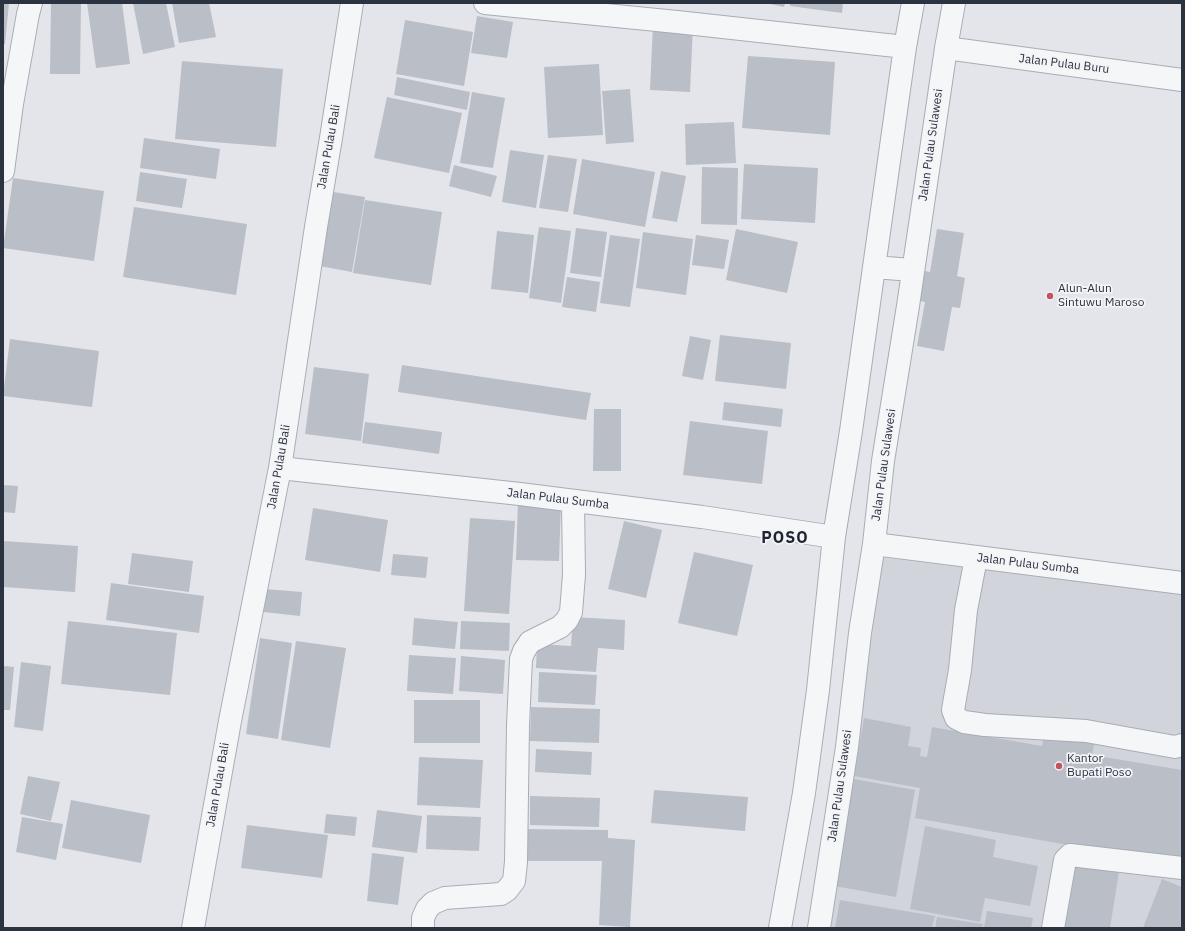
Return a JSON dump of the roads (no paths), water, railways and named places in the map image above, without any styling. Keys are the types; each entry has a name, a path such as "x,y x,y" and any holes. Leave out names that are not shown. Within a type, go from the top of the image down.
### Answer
{"street":[{"path":"3,171 12,104 31,3"},
{"name":"Jalan Pulau Bali","path":"193,928 230,722 280,468 316,227 352,3"},
{"path":"484,3 905,47"},
{"path":"780,928 804,793 818,690 834,537 852,431 905,47 913,3"},
{"name":"Jalan Pulau Sulawesi","path":"819,928 847,747 860,633 874,544 883,461 954,3"},
{"name":"Jalan Pulau Buru","path":"946,48 1182,80"},
{"path":"874,267 912,270"},
{"name":"Jalan Pulau Sumba","path":"280,468 520,494 686,515 834,537"},
{"path":"423,928 423,918 427,909 433,903 445,898 501,894 507,890 514,881 516,862 521,659 530,642 560,627 567,620 571,612 574,575 573,501"},
{"name":"Jalan Pulau Sumba","path":"874,544 1182,583"},
{"path":"976,558 966,610 960,670 953,710 956,718 964,722 985,725 1086,732 1175,747 1182,745"},
{"path":"1053,928 1065,860 1070,855 1182,868"}],"place":[{"name":"Alun-Alun Sintuwu Maroso","path":"1050,296"},
{"name":"Kantor Bupati Poso","path":"1059,766"}],"district":[{"name":"POSO","path":"785,538"}]}
